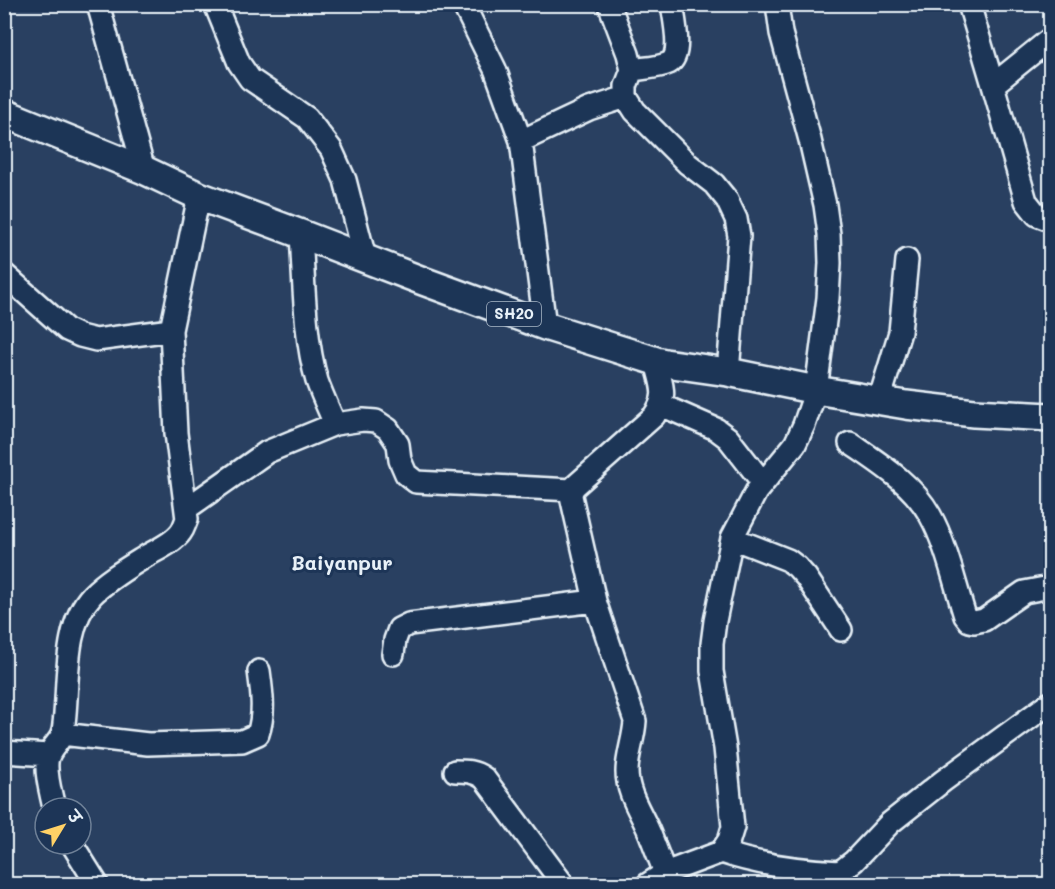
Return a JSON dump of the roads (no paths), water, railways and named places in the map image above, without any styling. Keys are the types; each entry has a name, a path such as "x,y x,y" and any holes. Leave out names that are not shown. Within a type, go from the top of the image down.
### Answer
{"main road":[{"name":"SH20","path":"4,113 144,170 199,196 545,326 656,361 728,372 879,401 974,413 1050,417"}],"street":[{"path":"98,4 144,170"},
{"path":"215,4 239,63 250,78 307,118 331,149 345,180 365,258"},
{"path":"464,4 495,69 521,141 545,326"},
{"path":"609,4 632,70 626,86 626,97 635,111 681,157 714,184 727,200 736,219 739,236 728,372"},
{"path":"632,70 663,65 675,58 677,45 672,4"},
{"path":"656,361 663,393 661,405 654,416 572,490 571,502 595,601 635,721 627,762 627,775 630,790 650,833 656,879 721,852 734,827 725,748 712,671 712,644 732,538 756,492 795,444 816,390 828,298 829,234 825,205 810,140 781,33 777,4"},
{"path":"969,4 1026,201 1037,215 1050,220"},
{"path":"993,85 1050,39"},
{"path":"521,141 588,109 626,97"},
{"path":"52,796 48,754 62,734 69,653 78,618 84,605 113,578 172,541 182,531 187,519 178,459 171,330 199,196"},
{"path":"301,234 306,314 312,356 318,382 334,424"},
{"path":"879,401 900,332 907,260"},
{"path":"4,274 67,330 80,336 96,340 171,330"},
{"path":"661,405 716,429 728,438 763,483"},
{"path":"186,508 267,452 334,424 363,420 376,421 388,429 398,444 400,460 406,474 416,482 572,490"},
{"path":"850,443 890,470 912,491 929,513 938,532 965,616 969,621 984,620 1024,592 1050,588"},
{"path":"732,538 788,560 797,567 841,630"},
{"path":"393,654 399,629 409,624 595,601"},
{"path":"62,734 148,744 242,741 258,734 262,723 263,699 259,671"},
{"path":"721,852 745,860 813,871 840,881 854,861 890,823 1050,703"},
{"path":"4,752 48,754"},
{"path":"455,771 476,772 484,778 563,885"},
{"path":"79,856 97,885"}],"district":[{"name":"Baiyanpur","path":"342,563"}]}
